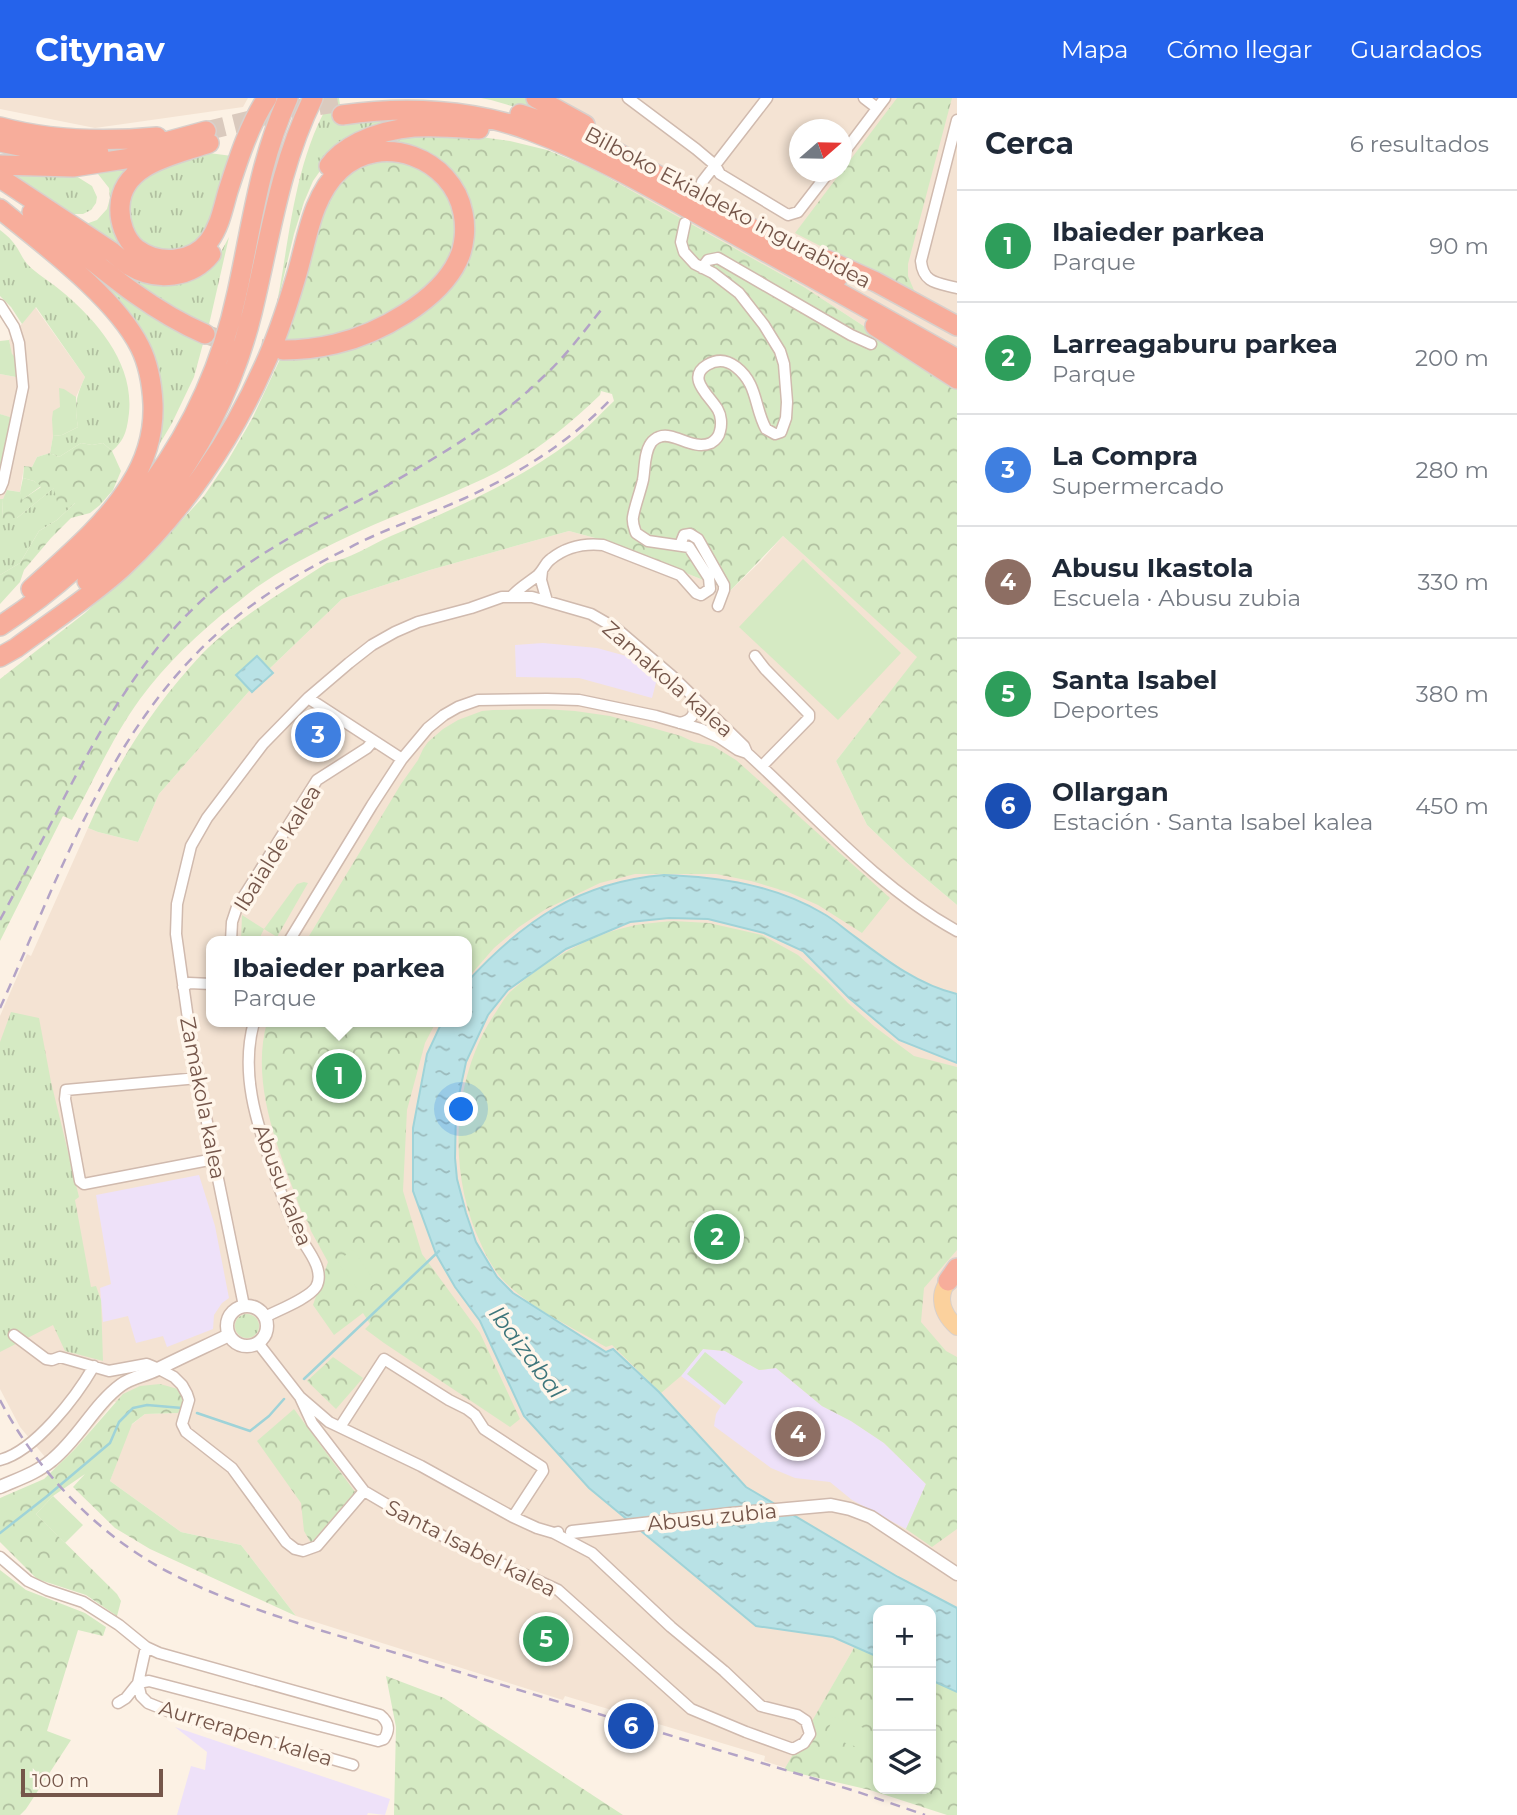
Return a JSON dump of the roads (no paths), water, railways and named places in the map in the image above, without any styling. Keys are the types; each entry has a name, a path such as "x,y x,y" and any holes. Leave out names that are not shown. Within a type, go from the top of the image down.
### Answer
{"highway":[{"path":"208,137 139,170 128,181 122,193 120,218 133,246 143,253 164,260 175,260 199,251 208,242 221,217 239,159 255,121 270,98"},
{"path":"228,330 247,197 262,123 270,98"},
{"path":"0,626 39,598 98,547 147,492 168,463 194,417 214,372 228,330 264,161 288,98"},
{"path":"0,655 116,554 172,486 203,440 232,379 240,355 252,314 278,191 298,131 313,98"},
{"name":"Bilboko Ekialdeko ingurabidea","path":"377,98 341,109 454,113 515,126 604,162 957,345"},
{"name":"Bilboko Ekialdeko ingurabidea","path":"430,98 500,109 563,128 611,149 664,178 957,359"},
{"path":"536,98 622,145 664,178"},
{"path":"0,178 130,266 156,276 180,274 207,259 220,240 255,121"},
{"path":"280,323 314,191 333,160 349,147 375,134 399,127 427,125 488,130 575,149"},
{"path":"0,127 51,138 101,141 191,131 208,137"},
{"path":"0,142 46,151 96,153 141,149 208,137"},
{"path":"0,165 73,167 100,164 208,137"},
{"path":"0,655 16,648 120,569 188,495 222,446 265,366 296,278 315,212 330,181 346,165 369,154 389,151 412,155 442,174 460,199 464,229 459,259 437,288 402,315 377,329 336,344 283,350"},
{"path":"0,187 125,287 181,324 205,334"},
{"path":"0,209 87,282 131,332 149,370 153,412 150,440 143,462 119,501 73,550 0,618"},
{"path":"0,215 26,230"},
{"path":"793,258 814,255 836,263 957,326"},
{"path":"793,258 835,301 957,379"}],"main road":[{"path":"954,1274 943,1288 942,1304 948,1317 957,1326"}],"street":[{"path":"628,98 715,165 720,174 788,215 798,212 821,182"},
{"path":"702,182 767,98"},
{"path":"864,98 877,108"},
{"path":"852,142 885,98"},
{"path":"957,120 921,261 927,278 957,288"},
{"path":"512,597 518,589 542,571 549,560 567,550 590,544 603,545 680,575 701,595 710,589 709,578 689,547 648,541 636,533 633,519 651,443 659,436 691,444 705,445 715,441 720,432 719,411 699,386 698,378 705,366 717,361 728,361 746,374 766,429 775,433 781,432 786,418 784,363 776,342 739,293 687,256 681,242 685,223"},
{"path":"702,268 708,260 718,258 871,344"},
{"path":"0,305 19,343 23,387 0,489"},
{"path":"680,545 684,536 690,534 698,538 723,584 724,590 718,606"},
{"path":"542,571 541,580 547,601"},
{"name":"Zamakola kalea","path":"244,1306 198,1078 176,934 177,904 191,846 206,818 257,751 308,698 356,657 395,632 418,622 502,597 532,597 591,614 608,623 672,676 744,746 747,754 894,890 957,932"},
{"path":"755,656 809,715 762,766"},
{"path":"680,723 691,719 695,713 693,697"},
{"path":"308,698 402,759"},
{"path":"292,936 402,759 428,728 458,707 478,700 579,700 704,730 747,754"},
{"path":"704,730 704,718 712,715"},
{"name":"Ibaialde kalea","path":"231,936 237,907 317,780 367,748 373,741"},
{"path":"183,987 189,983 206,984"},
{"name":"Abusu kalea","path":"253,1027 248,1059 258,1126 279,1188 298,1233 317,1267 319,1278 308,1295 265,1317"},
{"path":"198,1078 66,1090 65,1099 80,1181 85,1184 214,1159"},
{"path":"238,1307 257,1308 265,1317 267,1328 258,1343 245,1346 232,1340 229,1335 229,1316 238,1307"},
{"path":"14,1335 46,1359 60,1357 109,1371 147,1364 174,1377 182,1385 189,1400 182,1424 186,1432 232,1468 286,1542 295,1549 304,1551 317,1546 364,1491"},
{"path":"0,1487 31,1474 53,1459 74,1439 113,1391 133,1377 159,1368 229,1335"},
{"name":"Santa Isabel kalea","path":"258,1343 300,1397 328,1422 421,1466 537,1528 554,1533 572,1532"},
{"path":"340,1427 384,1359 467,1409 475,1415 484,1429 540,1465 542,1471 513,1517"},
{"path":"174,1377 176,1360"},
{"path":"0,1460 8,1458 36,1440 83,1385 94,1366"},
{"name":"Santa Isabel kalea","path":"300,1397 312,1423 364,1491 450,1539 558,1590 691,1709 793,1749 804,1743 810,1734 806,1721 797,1715 761,1706 592,1553"},
{"name":"Abusu zubia","path":"572,1532 831,1505 871,1517 957,1574"},
{"path":"591,1530 587,1543 592,1553"},
{"path":"554,1533 592,1553"},
{"path":"3,1560 28,1581 83,1602 119,1625 145,1647 380,1715 387,1722 387,1735 378,1741 149,1681 138,1683"},
{"path":"118,1703 126,1698 138,1683 145,1647"},
{"name":"Aurrerapen kalea","path":"138,1683 141,1696 148,1703 178,1715 353,1765"}],"water":[{"path":"257,656 273,673 252,692 236,675"},
{"name":"Ibaizabal","path":"664,875 706,878 767,889 827,916 914,977 957,994 957,1063 899,1040 849,998 803,951 764,933 708,919 669,918 630,922 566,949 508,990 488,1015 466,1062 456,1109 455,1158 457,1179 476,1242 497,1277 513,1293 606,1352 613,1349 659,1392 746,1487 898,1577 957,1608 957,1692 936,1682 936,1605 873,1605 873,1655 833,1637 756,1626 589,1488 524,1416 480,1321 455,1287 436,1254 413,1191 413,1128 427,1054 440,1027 472,1027 472,977 488,960 532,923 555,908 605,886"}],"waterway":[{"path":"304,1379 439,1251"},
{"path":"197,1413 250,1431 284,1399"},
{"path":"0,1533 110,1443 119,1422 133,1408 147,1405 182,1408"}],"tunnel":[{"path":"206,131 291,110 341,102"},
{"path":"205,334 243,345 283,350"}],"railway":[{"path":"0,920 80,768 114,710 173,629 222,583 261,555 448,450 506,409 550,370 601,310"},
{"path":"0,1008 92,803 151,708 186,664 227,625 284,583 361,542 503,479 578,430 611,399"},
{"path":"0,1400 31,1450 68,1496 136,1553 199,1587 316,1629 855,1791 925,1815"}],"place":[{"name":"La Compra","path":"318,735"},
{"name":"Ibaieder parkea","path":"339,1076"},
{"name":"Larreagaburu parkea","path":"717,1237"},
{"name":"Abusu Ikastola","path":"798,1434"},
{"name":"Santa Isabel","path":"546,1639"},
{"name":"Ollargan","path":"631,1726"}]}
